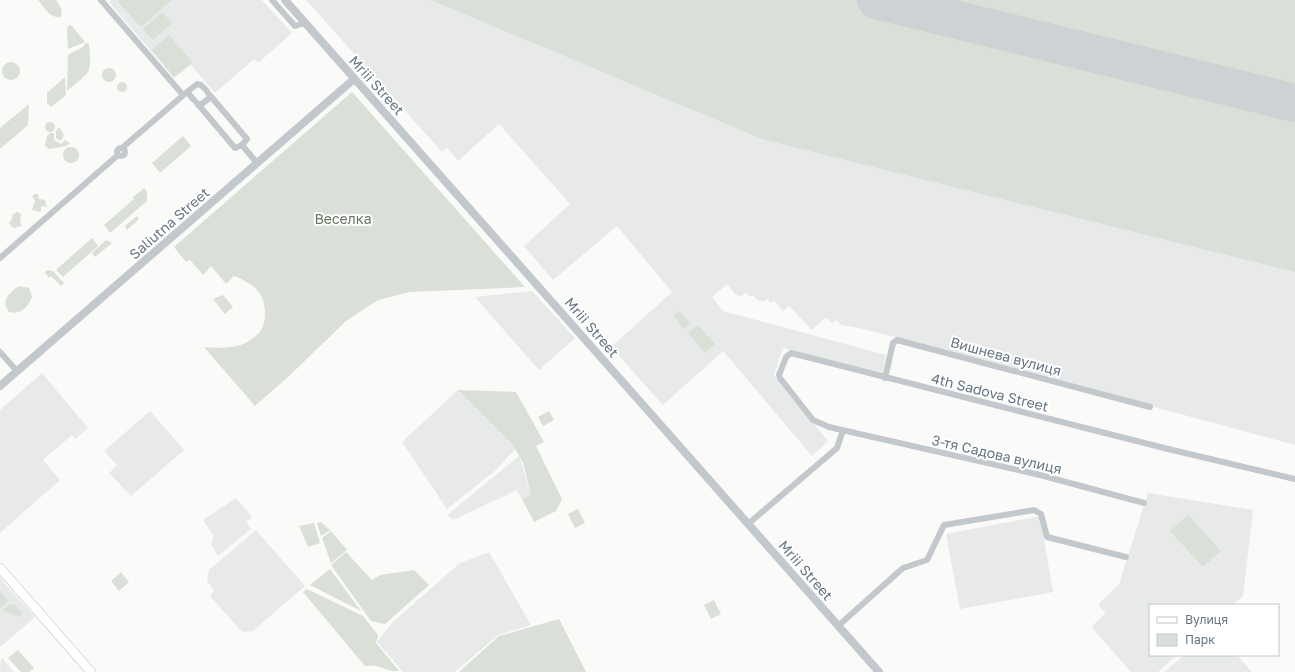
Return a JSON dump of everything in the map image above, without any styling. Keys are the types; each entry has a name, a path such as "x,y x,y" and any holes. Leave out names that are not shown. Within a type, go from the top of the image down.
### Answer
{"main road":[{"path":"0,568 90,672"}],"street":[{"path":"0,258 118,155 117,150 122,148 185,94 197,84 201,85 247,139 242,145 236,148 197,103 185,94 101,0"},
{"path":"272,0 295,26 305,23"},
{"name":"Mriii Street","path":"284,0 879,672"},
{"name":"Saliutna Street","path":"0,386 354,79"},
{"path":"197,103 208,94"},
{"path":"242,145 257,163"},
{"name":"Вишнева вулиця","path":"885,378 893,343 897,340 1150,407"},
{"path":"0,352 17,371"},
{"name":"4th Sadova Street","path":"843,430 829,427 813,420 780,378 786,357 791,353 885,378 1295,479"},
{"path":"748,524 837,448 843,430"},
{"name":"3-тя Садова вулиця","path":"843,430 1040,475 1144,503"},
{"path":"838,626 903,568 927,560 944,524 1030,510 1041,514 1047,537 1126,556"}],"shaded area":[{"path":"112,0 262,0 292,33 258,63 254,59 215,93 191,65 174,78 109,2"},
{"path":"306,0 1295,0 1295,445 895,337 841,325 836,320 832,323 827,318 824,319 812,330 789,306 783,311 774,301 771,303 767,299 765,301 757,300 753,295 751,297 746,293 741,296 736,295 727,284 712,297 723,311 886,355 882,375 783,348 774,375 828,441 812,456 723,351 663,405 611,347 672,292 617,226 553,280 524,246 570,204 499,124 458,161 447,148 442,152"},
{"path":"532,291 575,338 539,370 475,297"},
{"path":"42,373 88,428 75,439 72,435 43,460 60,480 0,533 0,410"},
{"path":"458,390 513,445 515,449 496,470 447,509 402,442"},
{"path":"150,411 184,450 131,496 109,473 117,465 104,451"},
{"path":"519,456 531,494 522,499 517,490 453,520 447,515"},
{"path":"1148,493 1253,510 1243,596 1233,604 1149,604 1149,656 1176,656 1158,672 1131,672 1093,629 1092,626 1106,613 1099,606 1100,603 1119,584"},
{"path":"236,498 252,517 246,522 251,529 218,556 211,544 214,536 203,520"},
{"path":"1040,516 1053,592 960,609 946,534"},
{"path":"256,530 305,586 253,631 244,632 241,631 210,596 214,590 207,582 209,570"},
{"path":"489,552 531,625 498,635 455,672 403,672 377,642 394,621 460,563"},
{"path":"0,578 35,617 0,647"},
{"path":"1183,656 1238,656 1252,672 1164,672"},
{"path":"1,657 14,672 0,672"}],"green space":[{"path":"38,0 56,0 62,10 61,17 51,15"},
{"path":"120,0 172,0 141,27 118,2"},
{"path":"431,0 1295,0 1295,272 762,139"},
{"path":"162,12 172,23 153,40 143,29"},
{"path":"69,25 72,26 85,42 68,49 67,29"},
{"path":"169,35 192,62 174,77 152,50"},
{"path":"86,43 89,44 90,54 88,72 81,80 67,91 68,55 82,48"},
{"path":"11,62 17,65 20,71 17,77 11,80 5,77 2,71 5,65"},
{"path":"106,68 112,68 116,72 116,78 112,82 106,82 102,78 102,72"},
{"path":"65,77 66,95 51,107 47,103 47,93"},
{"path":"120,82 124,82 126,83 126,91 120,92 117,89 117,85"},
{"name":"Веселка","path":"352,92 525,287 410,292 378,300 346,321 288,377 255,406 204,347 220,348 237,346 249,341 259,333 263,327 265,317 261,295 256,288 244,280 234,276 226,284 211,266 203,275 190,260 186,262 174,247"},
{"path":"29,104 28,125 0,149 0,128"},
{"path":"48,122 52,122 54,123 54,131 48,132 45,129 45,125"},
{"path":"59,127 64,135 61,141 56,138 56,131"},
{"path":"50,133 54,133 54,140 61,144 65,140 70,143 66,146 48,149 45,145 47,136"},
{"path":"183,136 191,146 160,173 152,163"},
{"path":"68,147 74,147 79,152 77,161 74,163 68,163 63,158 63,152"},
{"path":"144,188 147,192 147,201 110,233 104,225 134,199 133,197"},
{"path":"38,194 39,199 45,200 47,208 44,206 41,207 41,212 32,210 35,201 32,196"},
{"path":"17,212 21,214 20,223 22,226 13,228 9,223 12,219 12,215"},
{"path":"137,216 139,219 127,230 125,226"},
{"path":"92,238 98,246 63,277 56,270"},
{"path":"106,240 112,243 95,257 92,253"},
{"path":"47,270 53,271 64,283 61,286 51,276 49,278 45,273"},
{"path":"19,286 29,288 32,297 24,309 13,313 9,312 6,308 7,297"},
{"path":"223,295 233,307 225,314 213,299"},
{"path":"679,311 690,323 684,329 673,316"},
{"path":"698,325 715,344 705,353 688,333"},
{"path":"458,390 516,392 544,442 536,446 562,499 556,511 534,522 522,499 531,494 523,463 513,445"},
{"path":"549,411 554,420 543,426 538,417"},
{"path":"578,509 585,523 575,528 568,514"},
{"path":"1188,515 1221,551 1203,567 1170,531"},
{"path":"321,522 330,530 321,536 317,523"},
{"path":"314,523 320,543 308,547 299,526"},
{"path":"331,531 347,550 331,563 322,538"},
{"path":"346,552 372,580 380,575 414,570 429,585 385,624 371,621 331,565"},
{"path":"330,569 361,611 310,585"},
{"path":"121,572 129,582 119,591 111,581"},
{"path":"307,589 363,616 378,635 376,643 399,671 370,665 365,666 303,592"},
{"path":"0,591 8,601 0,608"},
{"path":"714,600 721,614 711,619 704,605"},
{"path":"10,604 15,605 23,614 19,617 3,610"},
{"path":"559,619 586,672 459,672 499,636"},
{"path":"18,650 34,668 29,672 21,672 8,658"}],"runway":[{"path":"876,0 1295,103"}]}
